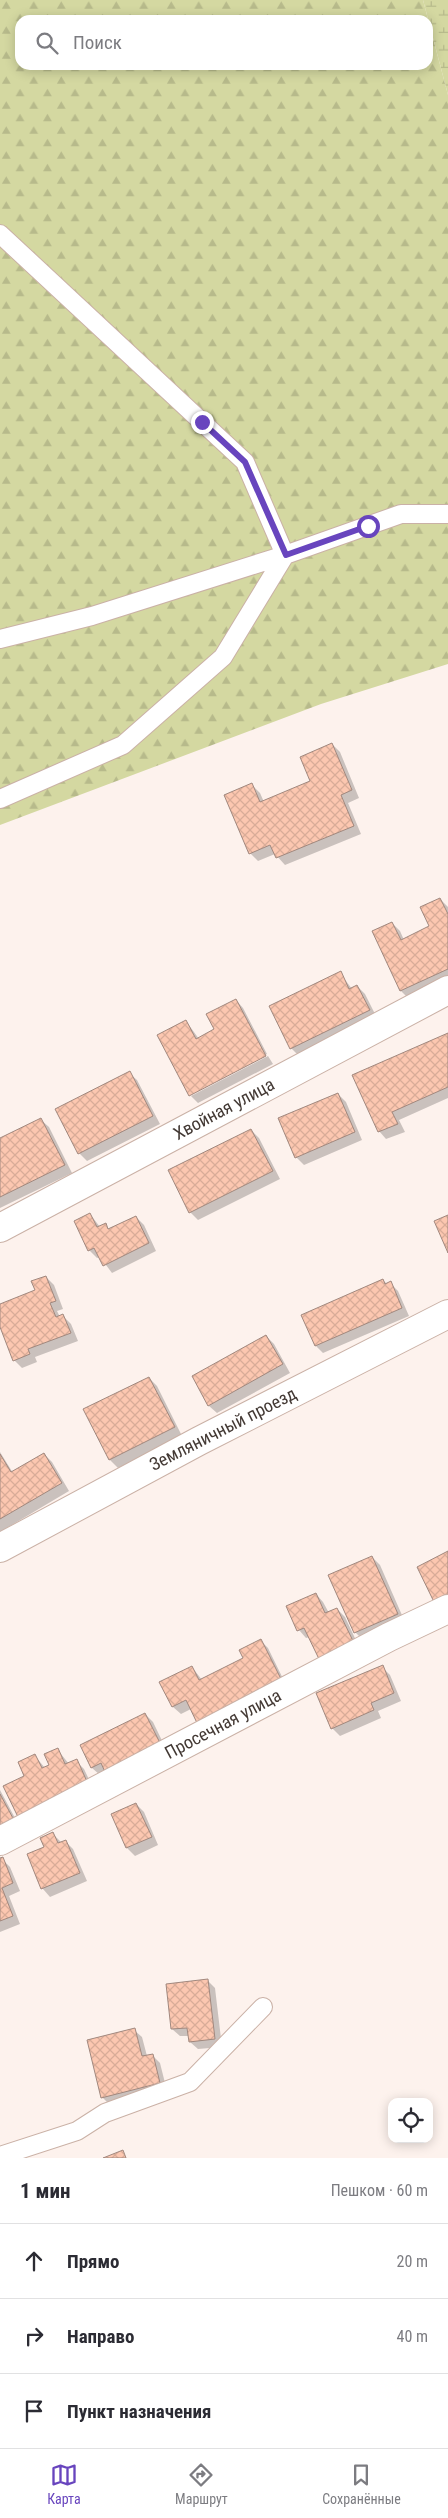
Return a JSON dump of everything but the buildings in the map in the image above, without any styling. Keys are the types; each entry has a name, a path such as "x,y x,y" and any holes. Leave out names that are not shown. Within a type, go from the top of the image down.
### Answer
{"street":[{"name":"Хвойная улица","path":"0,1228 448,990"},
{"name":"Земляничный проезд","path":"0,1548 200,1441 448,1314"},
{"name":"Просечная улица","path":"0,1841 389,1637 448,1609"}],"lane":[{"path":"0,234 245,462 286,555"},
{"path":"0,639 92,616 286,555 401,514 448,514"},
{"path":"0,800 123,745 223,656 286,555"},
{"path":"0,2156 77,2131 105,2113 190,2082 263,2007"}],"green space":[{"path":"0,0 423,0 427,15 15,15 15,70 433,70 433,38 448,95 448,664 321,704 0,825"},
{"path":"423,0 448,0 448,95 433,38 433,15 427,15"}],"route":[{"path":"202,422 245,462 286,555 368,526"}]}
